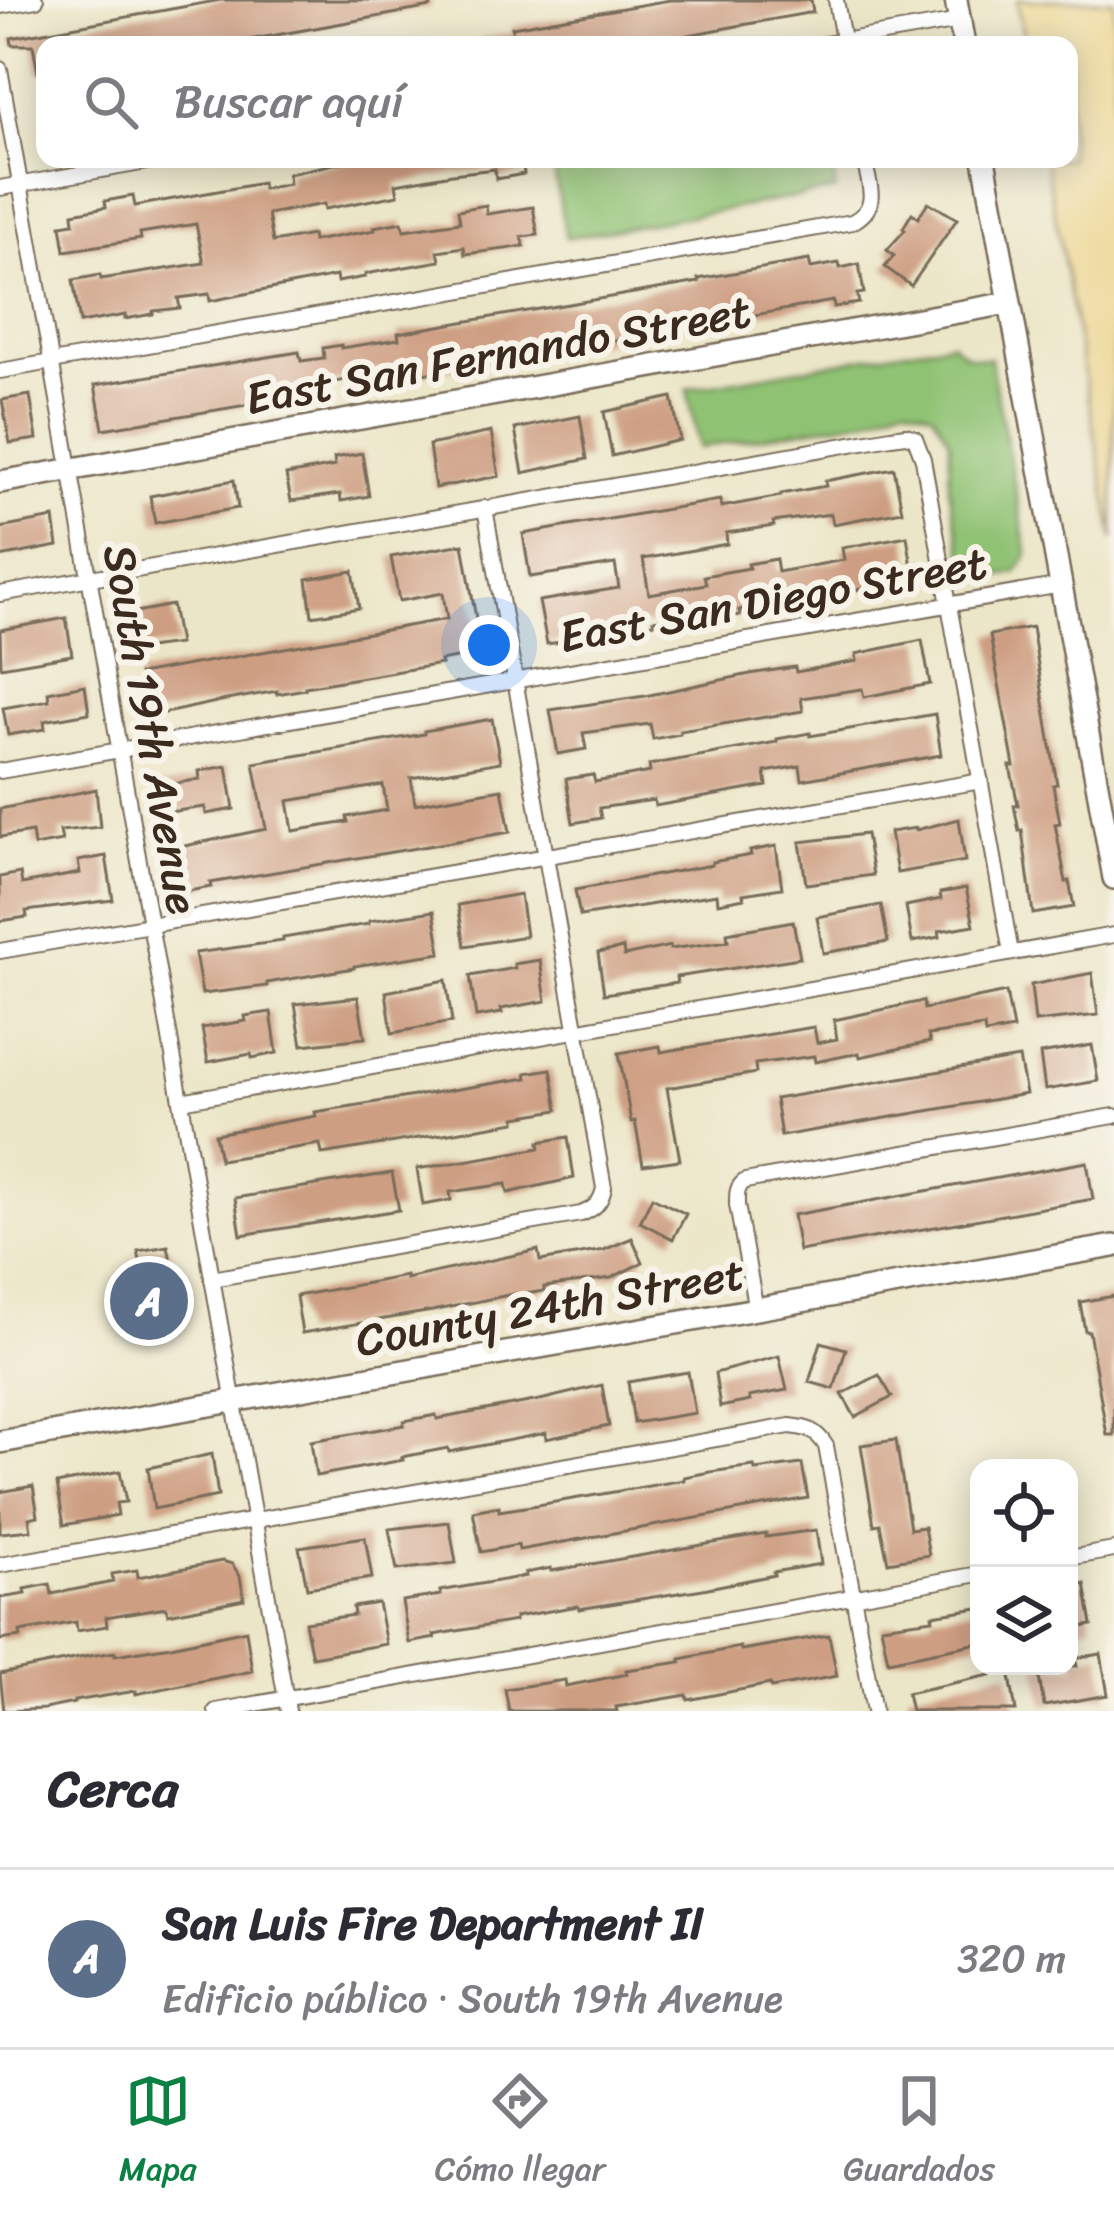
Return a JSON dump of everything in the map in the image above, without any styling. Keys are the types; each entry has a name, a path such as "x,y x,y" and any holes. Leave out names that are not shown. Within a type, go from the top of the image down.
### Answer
{"street":[{"path":"0,6 36,0"},
{"path":"836,0 843,36"},
{"path":"868,36 958,10"},
{"name":"South 19th Avenue","path":"0,69 287,1705"},
{"path":"0,188 112,168"},
{"path":"0,370 852,222 866,213 872,200 866,168"},
{"path":"986,168 1114,878"},
{"name":"East San Fernando Street","path":"0,482 1009,303"},
{"path":"0,593 891,436 916,438 1012,953"},
{"path":"212,1279 580,1214 600,1202 604,1189 485,508"},
{"name":"East San Diego Street","path":"0,771 1061,585"},
{"path":"0,951 981,781"},
{"path":"181,1101 1114,935"},
{"path":"756,1310 737,1205 740,1184 745,1181 1114,1115"},
{"name":"County 24th Street","path":"0,1442 1114,1246"},
{"path":"0,1565 790,1426 815,1430 826,1446 874,1711"},
{"path":"1078,1557 1113,1554"},
{"path":"216,1711 287,1705 970,1576"}],"green space":[{"path":"554,168 832,168 836,190 566,238"},
{"path":"952,342 968,356 990,358 1028,555 1016,573 976,580 968,576 949,489 950,441 933,413 905,404 866,419 699,448 687,389"}],"sand":[{"path":"1017,0 1114,0 1114,540 1047,168 1078,168 1078,36 1023,36"}],"building":[{"path":"221,0 430,0 431,7 271,36 36,36 36,62 33,45 12,45 11,38"},
{"path":"670,0 811,0 813,12 683,36 494,36 513,33 512,27"},
{"path":"316,168 523,168 524,174 496,179 495,169 452,174 396,184 398,195 268,214 273,242 312,235 313,241 402,222 404,230 460,222 458,210 486,205 487,214 533,207 538,235 522,237 524,246 465,254 464,247 438,251 440,261 365,277 337,282 336,276 210,301 209,294 178,298 180,308 80,323 73,280 204,263 196,224 65,251 61,225 74,223 73,213 133,196 135,206 262,183 263,189 289,184 288,174"},
{"path":"928,202 957,219 911,286 885,267 894,256 887,250 905,230 912,213 918,218"},
{"path":"809,260 811,268 859,264 864,293 857,294 859,303 834,307 833,301 406,377 404,366 346,375 346,380 305,387 307,395 103,429 95,385 299,352 301,361 324,358 323,348 399,339 398,333"},
{"path":"30,395 37,439 10,443 2,400"},
{"path":"672,397 680,440 612,456 604,412"},
{"path":"580,416 587,459 523,473 515,429"},
{"path":"491,432 499,476 435,488 429,445"},
{"path":"362,453 369,496 341,501 340,494 291,501 286,475 335,466 334,458"},
{"path":"894,468 902,511 833,524 831,514 773,522 774,526 726,533 727,544 643,559 649,594 706,584 704,576 776,559 778,572 844,560 842,548 907,536 914,579 783,598 784,602 712,620 711,613 653,620 611,634 547,644 539,601 619,588 615,564 530,577 523,534 720,500 721,507"},
{"path":"234,480 238,508 155,523 150,496"},
{"path":"54,518 58,546 0,557 0,528"},
{"path":"463,544 482,653 147,717 139,674 447,619 443,593 399,601 391,557"},
{"path":"353,571 359,608 312,616 307,579"},
{"path":"172,605 179,644 131,650 126,614"},
{"path":"66,618 72,655 1,667 0,630"},
{"path":"1032,627 1057,784 1053,785 1060,823 1055,824 1074,907 1033,914 1014,805 1018,805 1010,766 1014,766 990,635"},
{"path":"922,640 930,684 864,697 862,689 801,698 803,711 653,739 650,724 583,733 586,749 558,754 550,710 750,674 857,661 856,654"},
{"path":"85,685 89,713 44,721 45,729 8,735 3,708 49,700 48,692"},
{"path":"935,714 941,755 802,780 800,766 765,772 767,786 655,806 654,800 599,808 601,818 573,823 566,779 593,775 595,782 650,772 649,765 777,739"},
{"path":"492,719 500,762 411,778 415,804 502,789 510,832 210,883 211,887 183,892 175,848 266,829 254,763","holes":["383,785 387,810 293,831 288,801"]},
{"path":"227,766 234,809 161,813 156,787 200,779 199,771"},
{"path":"96,789 100,827 60,831 62,841 34,846 32,832 0,837 0,809"},
{"path":"959,819 965,861 897,873 890,832"},
{"path":"866,834 873,875 806,884 800,842"},
{"path":"776,846 782,888 718,903 717,894 580,916 575,890 712,865"},
{"path":"106,856 113,900 26,911 27,917 0,921 0,877 20,873 22,884 80,873 78,861"},
{"path":"966,888 974,925 912,942 906,906"},
{"path":"520,894 526,936 465,946 458,905"},
{"path":"881,905 888,942 823,953 817,917"},
{"path":"434,911 441,953 202,994 195,953"},
{"path":"793,921 800,958 676,977 677,983 604,994 598,953 623,948 624,956 728,941 727,933"},
{"path":"540,960 546,1001 476,1017 470,976"},
{"path":"1092,973 1098,1015 1035,1022 1031,985"},
{"path":"446,980 452,1022 392,1033 386,992"},
{"path":"1006,992 1013,1029 985,1034 984,1027 928,1035 930,1042 860,1057 859,1053 815,1062 814,1056 755,1064 756,1073 667,1088 680,1160 643,1165 619,1053 660,1046 661,1052 814,1027 817,1043 837,1039 834,1020 923,1001 924,1009"},
{"path":"358,997 365,1038 302,1045 295,1004"},
{"path":"271,1012 277,1053 208,1062 202,1028"},
{"path":"1092,1045 1098,1081 1045,1090 1040,1054"},
{"path":"1019,1058 1026,1094 781,1136 775,1099"},
{"path":"551,1069 558,1110 516,1117 516,1122 322,1154 320,1144 220,1160 215,1134 316,1116 315,1112 527,1078 526,1073"},
{"path":"568,1137 574,1178 508,1193 506,1184 450,1192 451,1200 423,1205 417,1169 540,1148 539,1142"},
{"path":"1087,1162 1093,1199 799,1251 793,1215"},
{"path":"392,1173 399,1210 241,1235 235,1198"},
{"path":"652,1197 686,1214 673,1239 640,1222"},
{"path":"632,1238 643,1262 611,1278 302,1333 296,1296 406,1279 538,1250 540,1261 604,1250"},
{"path":"168,1246 184,1323 163,1327 159,1308 121,1315 117,1294 146,1289 138,1251"},
{"path":"1114,1296 1114,1435 1107,1435 1080,1302"},
{"path":"821,1342 846,1349 834,1389 809,1382"},
{"path":"779,1356 787,1390 720,1407 715,1373"},
{"path":"688,1372 695,1413 634,1423 628,1382"},
{"path":"879,1375 892,1397 855,1417 842,1394"},
{"path":"602,1385 609,1426 546,1439 546,1433 449,1452 448,1448 316,1476 311,1441"},
{"path":"896,1440 910,1529 924,1527 929,1555 888,1562 880,1524 874,1525 861,1445"},
{"path":"212,1454 218,1496 154,1509 148,1468"},
{"path":"802,1464 808,1498 519,1550 518,1545 481,1552 473,1511 538,1505 710,1472"},
{"path":"120,1471 126,1502 116,1503 118,1515 64,1525 57,1484"},
{"path":"33,1486 38,1516 29,1518 31,1530 0,1533 0,1492"},
{"path":"449,1522 456,1563 397,1570 389,1529"},
{"path":"816,1530 821,1564 703,1589 515,1617 515,1621 409,1643 402,1601 551,1568"},
{"path":"365,1537 372,1578 307,1588 299,1547"},
{"path":"222,1561 232,1564 240,1576 244,1599 168,1614 166,1607 106,1617 107,1626 77,1631 76,1622 0,1640 0,1598 26,1594 25,1589 50,1584 52,1594 113,1582 112,1574 137,1570 138,1577"},
{"path":"1085,1584 1092,1625 1078,1627 1078,1585"},
{"path":"378,1603 386,1644 312,1657 305,1622 354,1615 353,1607"},
{"path":"970,1609 970,1645 888,1661 881,1626 933,1619 932,1615"},
{"path":"246,1630 252,1671 44,1709 4,1711 0,1674"},
{"path":"829,1635 837,1676 688,1700 687,1695 616,1707 617,1711 509,1711 505,1689 565,1680 566,1686 740,1647"},
{"path":"1101,1654 1108,1695 1044,1706 1039,1675 1078,1675 1078,1658"},
{"path":"1010,1675 1016,1711 911,1711 907,1693"}],"place":[{"name":"San Luis Fire Department II","path":"149,1301"}]}
